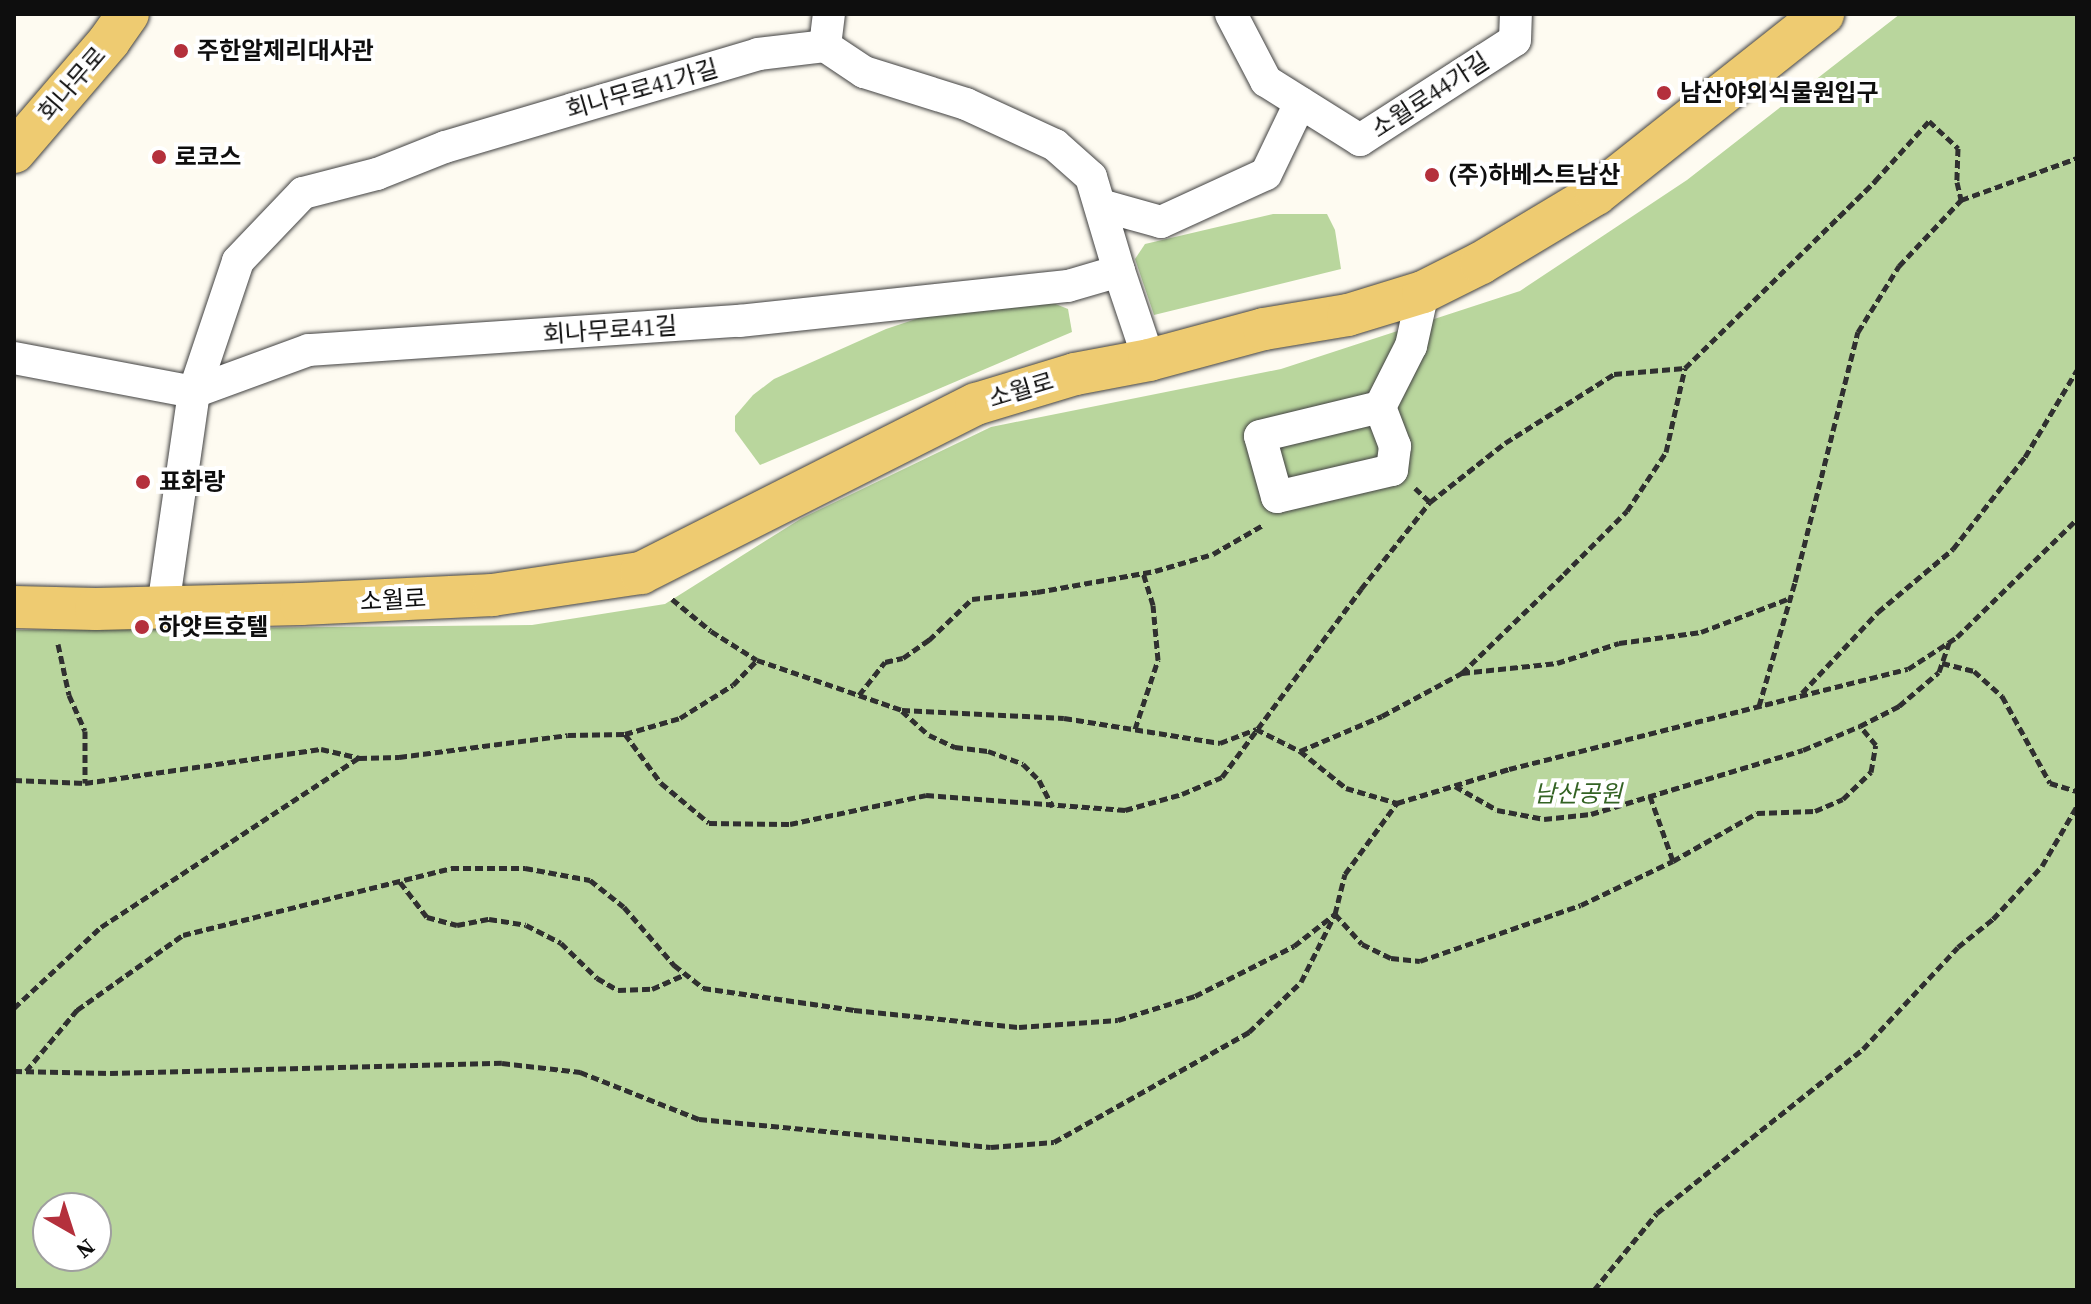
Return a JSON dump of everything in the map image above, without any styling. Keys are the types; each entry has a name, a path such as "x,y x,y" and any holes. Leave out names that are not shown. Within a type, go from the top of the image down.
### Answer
{"main road":[{"name":"회나무로","path":"14,152 109,41 128,14"},
{"name":"소월로","path":"32,608 163,607 493,595 641,573 976,404 1075,374 1149,360 1264,329 1348,315 1423,292 1481,263 1596,194 1823,14"}],"street":[{"path":"829,14 825,46 864,72 966,104 1055,145 1091,177 1149,360"},
{"name":"소월로44가길","path":"1231,14 1266,81 1360,140 1515,40 1516,14"},
{"name":"회나무로41가길","path":"194,392 238,261 303,193 377,174 445,147 758,54 825,46"},
{"path":"1100,205 1161,222 1266,174 1300,103"},
{"name":"회나무로41길","path":"194,392 309,350 739,321 1068,286 1119,271"},
{"path":"1380,407 1260,436 1277,497 1392,470 1395,446 1380,407 1411,346 1423,292"},
{"path":"14,358 194,392 163,607"}],"path":[{"path":"1300,751 1382,716 1462,673 1627,511 1666,452 1685,368 1875,181 1929,121 1958,148 1957,182 1961,200"},
{"path":"1759,706 1791,598 1858,332 1899,266 1961,200 2077,158"},
{"path":"625,734 661,783 709,823 790,824 926,795 1053,807 1125,810 1182,794 1222,777 1430,502 1505,443 1614,374 1685,368"},
{"path":"1802,693 1878,612 1953,549 2025,457 2077,370"},
{"path":"859,695 885,662 903,658 929,640 972,599 1037,592 1143,573 1213,554 1271,520 1277,497"},
{"path":"641,573 711,631 757,660 902,710 1064,718 1220,743 1256,729 1300,751 1346,788 1397,803 1454,785 1802,693 1908,669 1950,641 2077,519"},
{"path":"1135,729 1158,660 1153,605 1143,573"},
{"path":"1462,673 1557,663 1619,643 1701,632 1791,598"},
{"path":"32,608 85,731 85,783"},
{"path":"1454,785 1497,810 1544,819 1591,814 1803,750 1860,726 1899,706 1939,672 1950,641"},
{"path":"14,780 85,783 321,749 359,758 399,757 568,735 625,734 680,718 733,685 757,660"},
{"path":"1942,663 1974,671 2002,696 2050,783 2077,791"},
{"path":"902,710 929,735 955,747 988,751 1023,764 1039,780 1053,807"},
{"path":"1335,914 1362,944 1391,958 1420,961 1568,910 1673,861 1757,813 1815,811 1843,799 1871,772 1876,745 1860,726"},
{"path":"14,1008 101,927 359,758"},
{"path":"1650,796 1673,861"},
{"path":"14,1071 110,1073 502,1063 580,1072 699,1119 991,1147 1054,1142 1249,1032 1301,982 1335,914 1345,874 1397,803"},
{"path":"1594,1290 1657,1213 1863,1049 1958,947 1993,919 2042,866 2077,806"},
{"path":"26,1071 77,1010 183,935 451,868 525,868 590,880 624,907 685,974 703,988 854,1010 1019,1027 1118,1020 1195,996 1294,946 1335,914"},
{"path":"400,882 427,917 457,925 489,919 526,925 561,943 597,978 618,990 652,989 685,974"}],"green space":[{"name":"남산공원","path":"1900,14 2077,14 2077,1290 14,1290 14,630 532,625 665,604 802,518 991,427 1281,369 1520,291 1687,180"},
{"path":"1273,214 1327,214 1335,230 1341,269 1154,315 1135,259 1145,244"},
{"path":"1048,301 1068,309 1072,332 760,465 735,431 735,416 753,395 774,379 886,329 940,311"}],"place":[{"name":"주한알제리대사관","path":"181,51"},
{"name":"남산야외식물원입구","path":"1664,93"},
{"name":"로코스","path":"159,157"},
{"name":"(주)하베스트남산","path":"1432,175"},
{"name":"표화랑","path":"143,482"},
{"name":"하얏트호텔","path":"142,627"}]}
